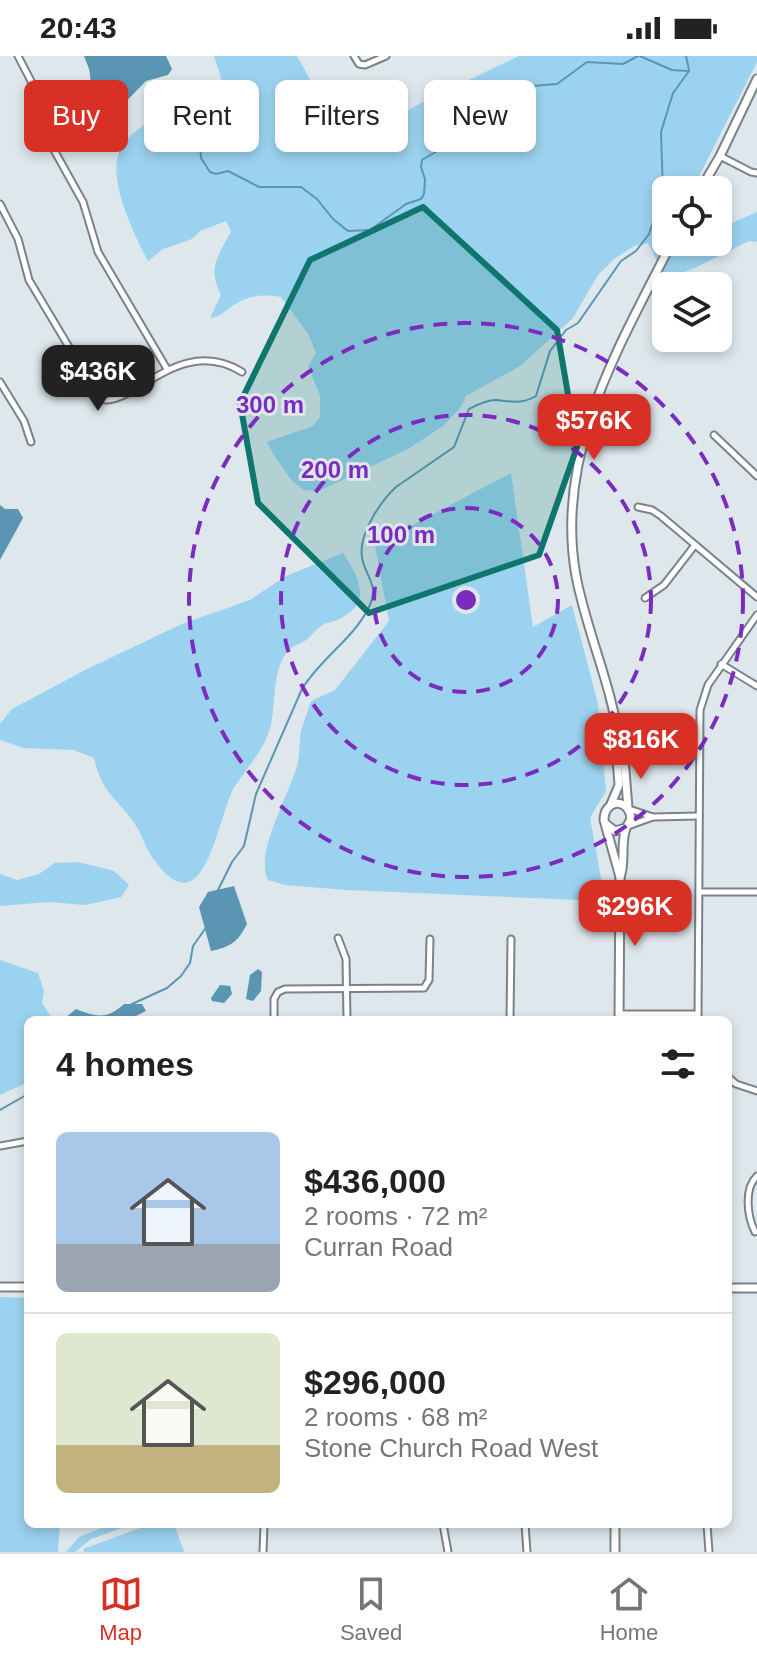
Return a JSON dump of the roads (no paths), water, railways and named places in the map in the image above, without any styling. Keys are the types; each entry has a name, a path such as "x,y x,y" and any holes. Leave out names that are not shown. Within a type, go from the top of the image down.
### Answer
{"main road":[{"path":"708,176 757,79"},
{"path":"620,877 623,870 622,840 632,816 628,808 623,745 619,741 611,694 581,600 576,573 572,545 573,494 584,432 595,402 665,256"},
{"path":"619,741 616,745 619,785 604,814 620,877 619,1016"},
{"path":"610,805 620,803 628,808"},
{"path":"606,824 613,830 627,827"},
{"path":"0,1287 24,1287"},
{"path":"732,1288 757,1288"},
{"path":"615,1528 615,1552"}],"street":[{"path":"18,56 31,81 40,125 83,202 98,252 167,369"},
{"path":"354,56 359,64 365,65 386,56"},
{"path":"720,156 757,173"},
{"path":"0,204 18,239 29,280 95,394 106,401 167,369 202,362 221,363 242,372"},
{"path":"0,382 24,421 31,442"},
{"path":"0,398 7,394"},
{"path":"714,435 757,476"},
{"path":"638,507 652,510 757,597"},
{"path":"645,598 664,585 695,545"},
{"path":"697,1016 698,725 702,698 721,664 757,615"},
{"path":"721,664 757,686"},
{"path":"628,808 653,817"},
{"path":"627,827 653,817 698,816"},
{"path":"699,892 757,892"},
{"path":"338,938 346,959 347,1016"},
{"path":"274,1016 274,999 278,992 285,989 426,987 430,978 430,939"},
{"path":"510,1016 511,939"},
{"path":"732,1080 757,1091"},
{"path":"0,1146 24,1142"},
{"path":"755,1232 749,1198 750,1185 757,1176"},
{"path":"263,1552 264,1528"},
{"path":"444,1528 448,1552"},
{"path":"525,1528 527,1552"},
{"path":"707,1528 709,1552"}],"waterway":[{"path":"201,152 210,172 228,171 259,187 301,187 348,231 370,230 406,204 421,199 425,179 422,160 444,147 452,132 460,126 482,126 497,119 519,87 557,84 587,62 623,64 638,56"},
{"path":"640,56 672,70 687,71"},
{"path":"686,56 689,70"},
{"path":"218,890 244,846 256,794 302,689 361,620 372,600 373,587 362,557 363,539 372,519 396,487 454,447 469,409 488,401 521,401 536,396 550,351 566,330 578,323 621,261 636,251 649,234 663,192 661,132 673,93 689,71"},
{"path":"132,1004 167,988 181,976 190,963 193,946 205,929"},
{"path":"0,1110 24,1096"}]}
